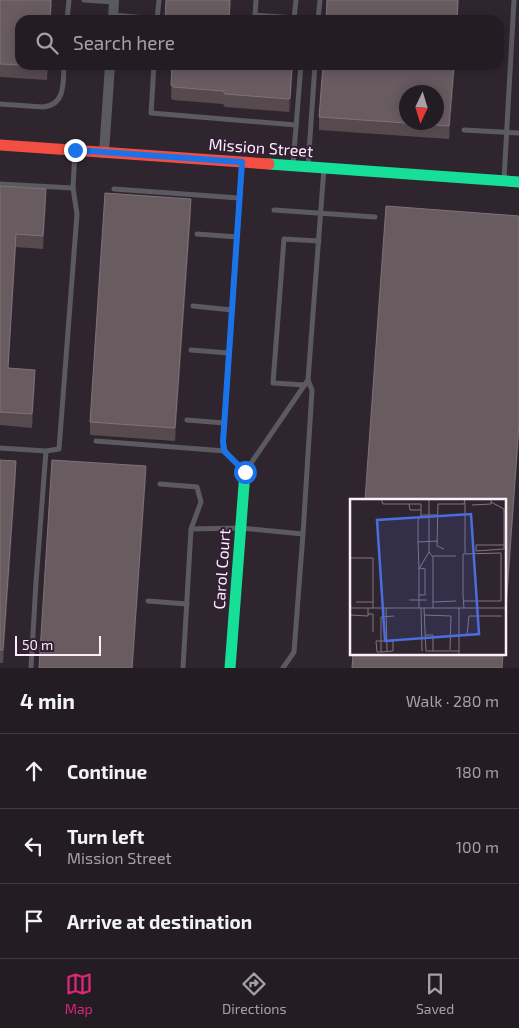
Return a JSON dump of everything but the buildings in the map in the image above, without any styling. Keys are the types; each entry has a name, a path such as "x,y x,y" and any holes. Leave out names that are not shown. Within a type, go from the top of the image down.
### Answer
{"street":[{"path":"113,15 114,1"},
{"path":"104,153 110,70"},
{"name":"Mission Street","path":"0,145 519,182"},
{"name":"Carol Court","path":"230,668 245,472"}],"lane":[{"path":"68,15 69,0"},
{"path":"84,0 114,1"},
{"path":"158,15 159,0"},
{"path":"255,15 256,0"},
{"path":"294,15 296,0"},
{"path":"320,0 319,13 326,14"},
{"path":"504,180 513,0 519,0"},
{"path":"0,104 48,107 55,103 62,94 64,70"},
{"path":"154,70 151,113 296,125"},
{"path":"293,166 301,70"},
{"path":"308,167 315,73 323,74"},
{"path":"312,119 320,120"},
{"path":"464,130 519,133"},
{"path":"0,448 46,451 59,449 77,214 73,188 75,150"},
{"path":"242,162 223,442 224,451 245,472 307,383 324,168"},
{"path":"0,184 73,188"},
{"path":"114,189 240,198"},
{"path":"274,210 376,217"},
{"path":"197,234 237,237"},
{"path":"307,383 274,383 284,238 319,241"},
{"path":"193,306 232,310"},
{"path":"191,350 229,353"},
{"path":"283,668 294,652 312,390 307,383"},
{"path":"187,420 224,423"},
{"path":"96,440 224,451"},
{"path":"31,668 46,451"},
{"path":"160,484 197,487 201,502 191,529 183,668"},
{"path":"191,529 241,528 303,534"},
{"path":"148,601 186,604"}],"traffic: fast":[{"path":"269,164 519,182"},
{"path":"230,668 245,472"}],"traffic: jam":[{"path":"0,145 269,164"}],"route":[{"path":"75,150 242,162 223,442 224,451 245,472"}]}
